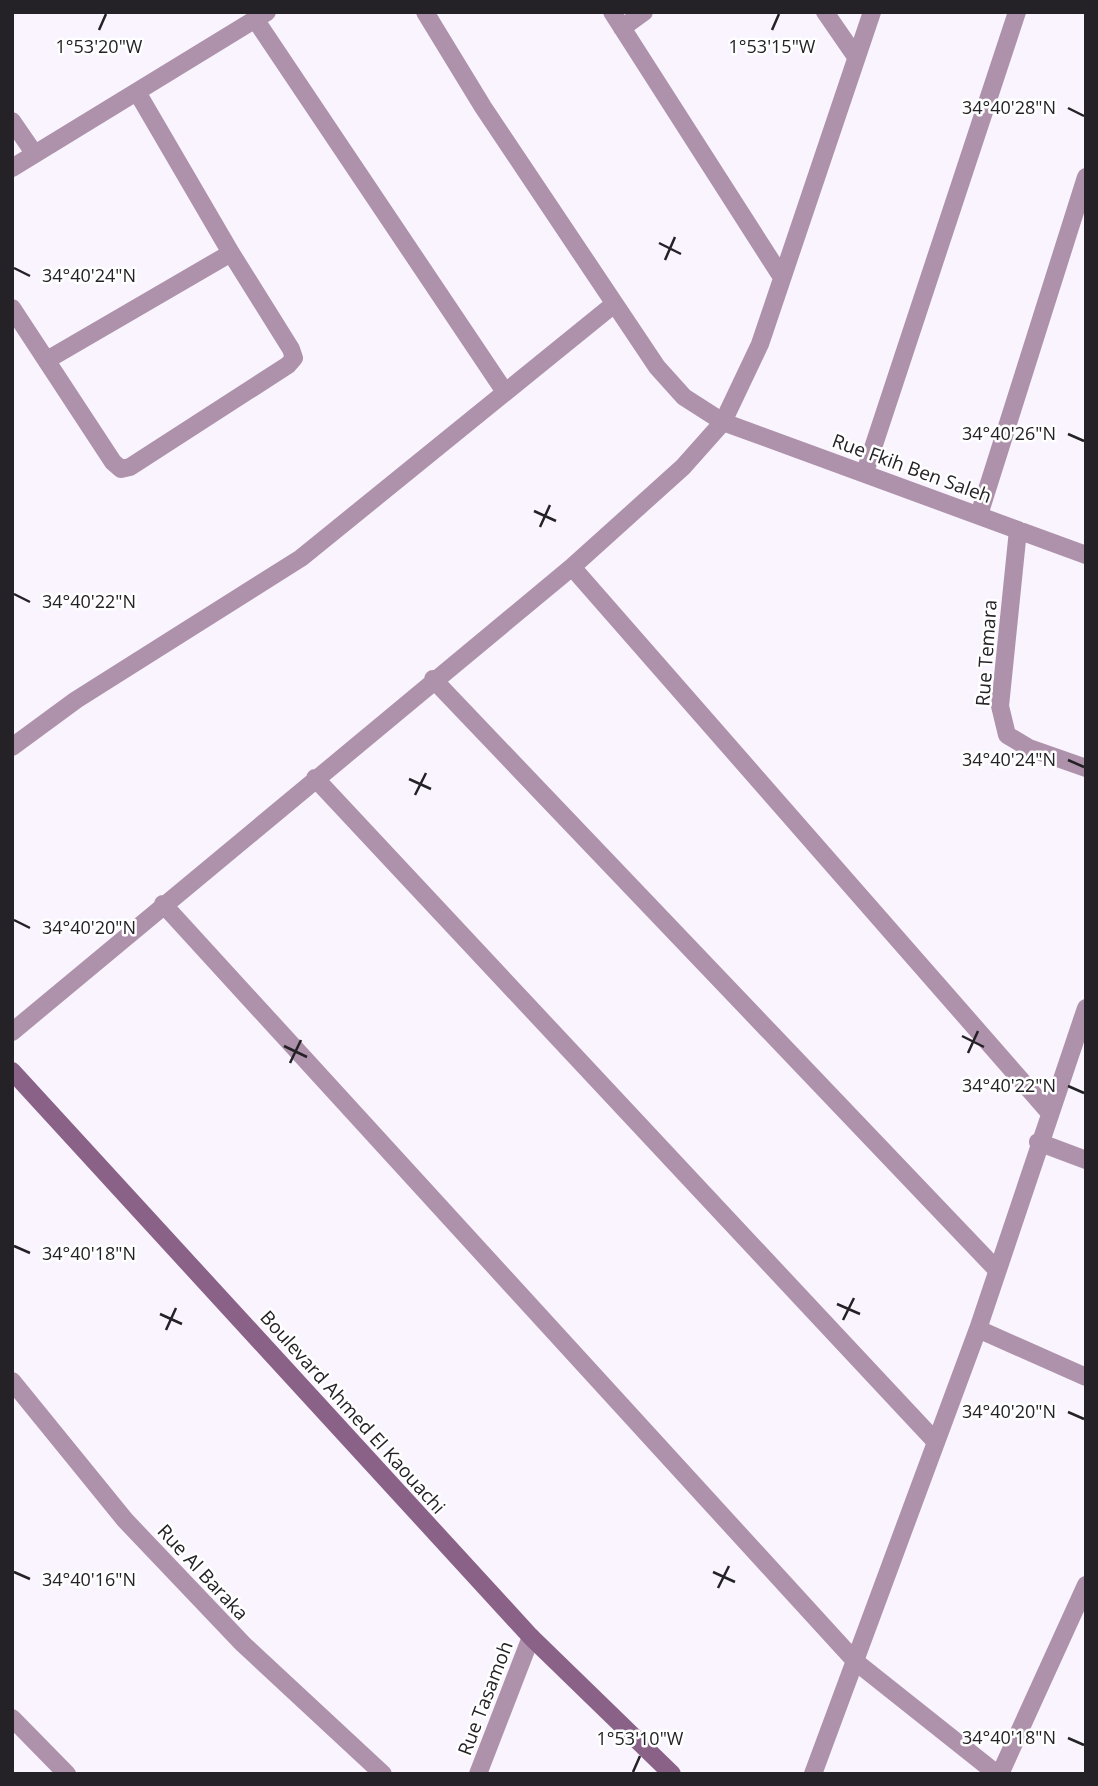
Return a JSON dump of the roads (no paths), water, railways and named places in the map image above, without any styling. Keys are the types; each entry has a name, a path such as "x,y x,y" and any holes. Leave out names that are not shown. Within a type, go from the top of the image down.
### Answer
{"street":[{"name":"Rue Fkih Ben Saleh","path":"425,12 613,305 657,367 684,397 723,422 1086,555"},
{"path":"612,12 780,276"},
{"path":"622,28 644,12"},
{"path":"825,12 856,57"},
{"path":"12,1032 433,679 572,567 683,467 723,422 760,344 780,276 872,12"},
{"path":"865,472 1017,12"},
{"path":"12,168 261,16 505,392"},
{"path":"12,307 113,463 121,469 130,467 288,365 294,358 137,92"},
{"path":"12,121 34,153"},
{"path":"979,515 1086,177"},
{"path":"47,360 231,253"},
{"path":"12,747 76,701 301,558 613,305"},
{"name":"Rue Temara","path":"1018,530 1000,706 1007,735 1028,748 1086,768"},
{"path":"572,567 1049,1112"},
{"path":"433,679 997,1270"},
{"path":"315,778 936,1443"},
{"path":"163,904 856,1662 998,1774 1085,1588"},
{"path":"813,1774 978,1329 1038,1142 1086,1008"},
{"name":"Boulevard Ahmed El Kaouachi","path":"12,1071 531,1637 662,1770"},
{"path":"1038,1142 1086,1160"},
{"path":"978,1329 1086,1377"},
{"name":"Rue Al Baraka","path":"12,1381 125,1520 243,1644 383,1774"},
{"name":"Rue Tasamoh","path":"478,1774 531,1637"},
{"path":"12,1718 66,1774"}]}
